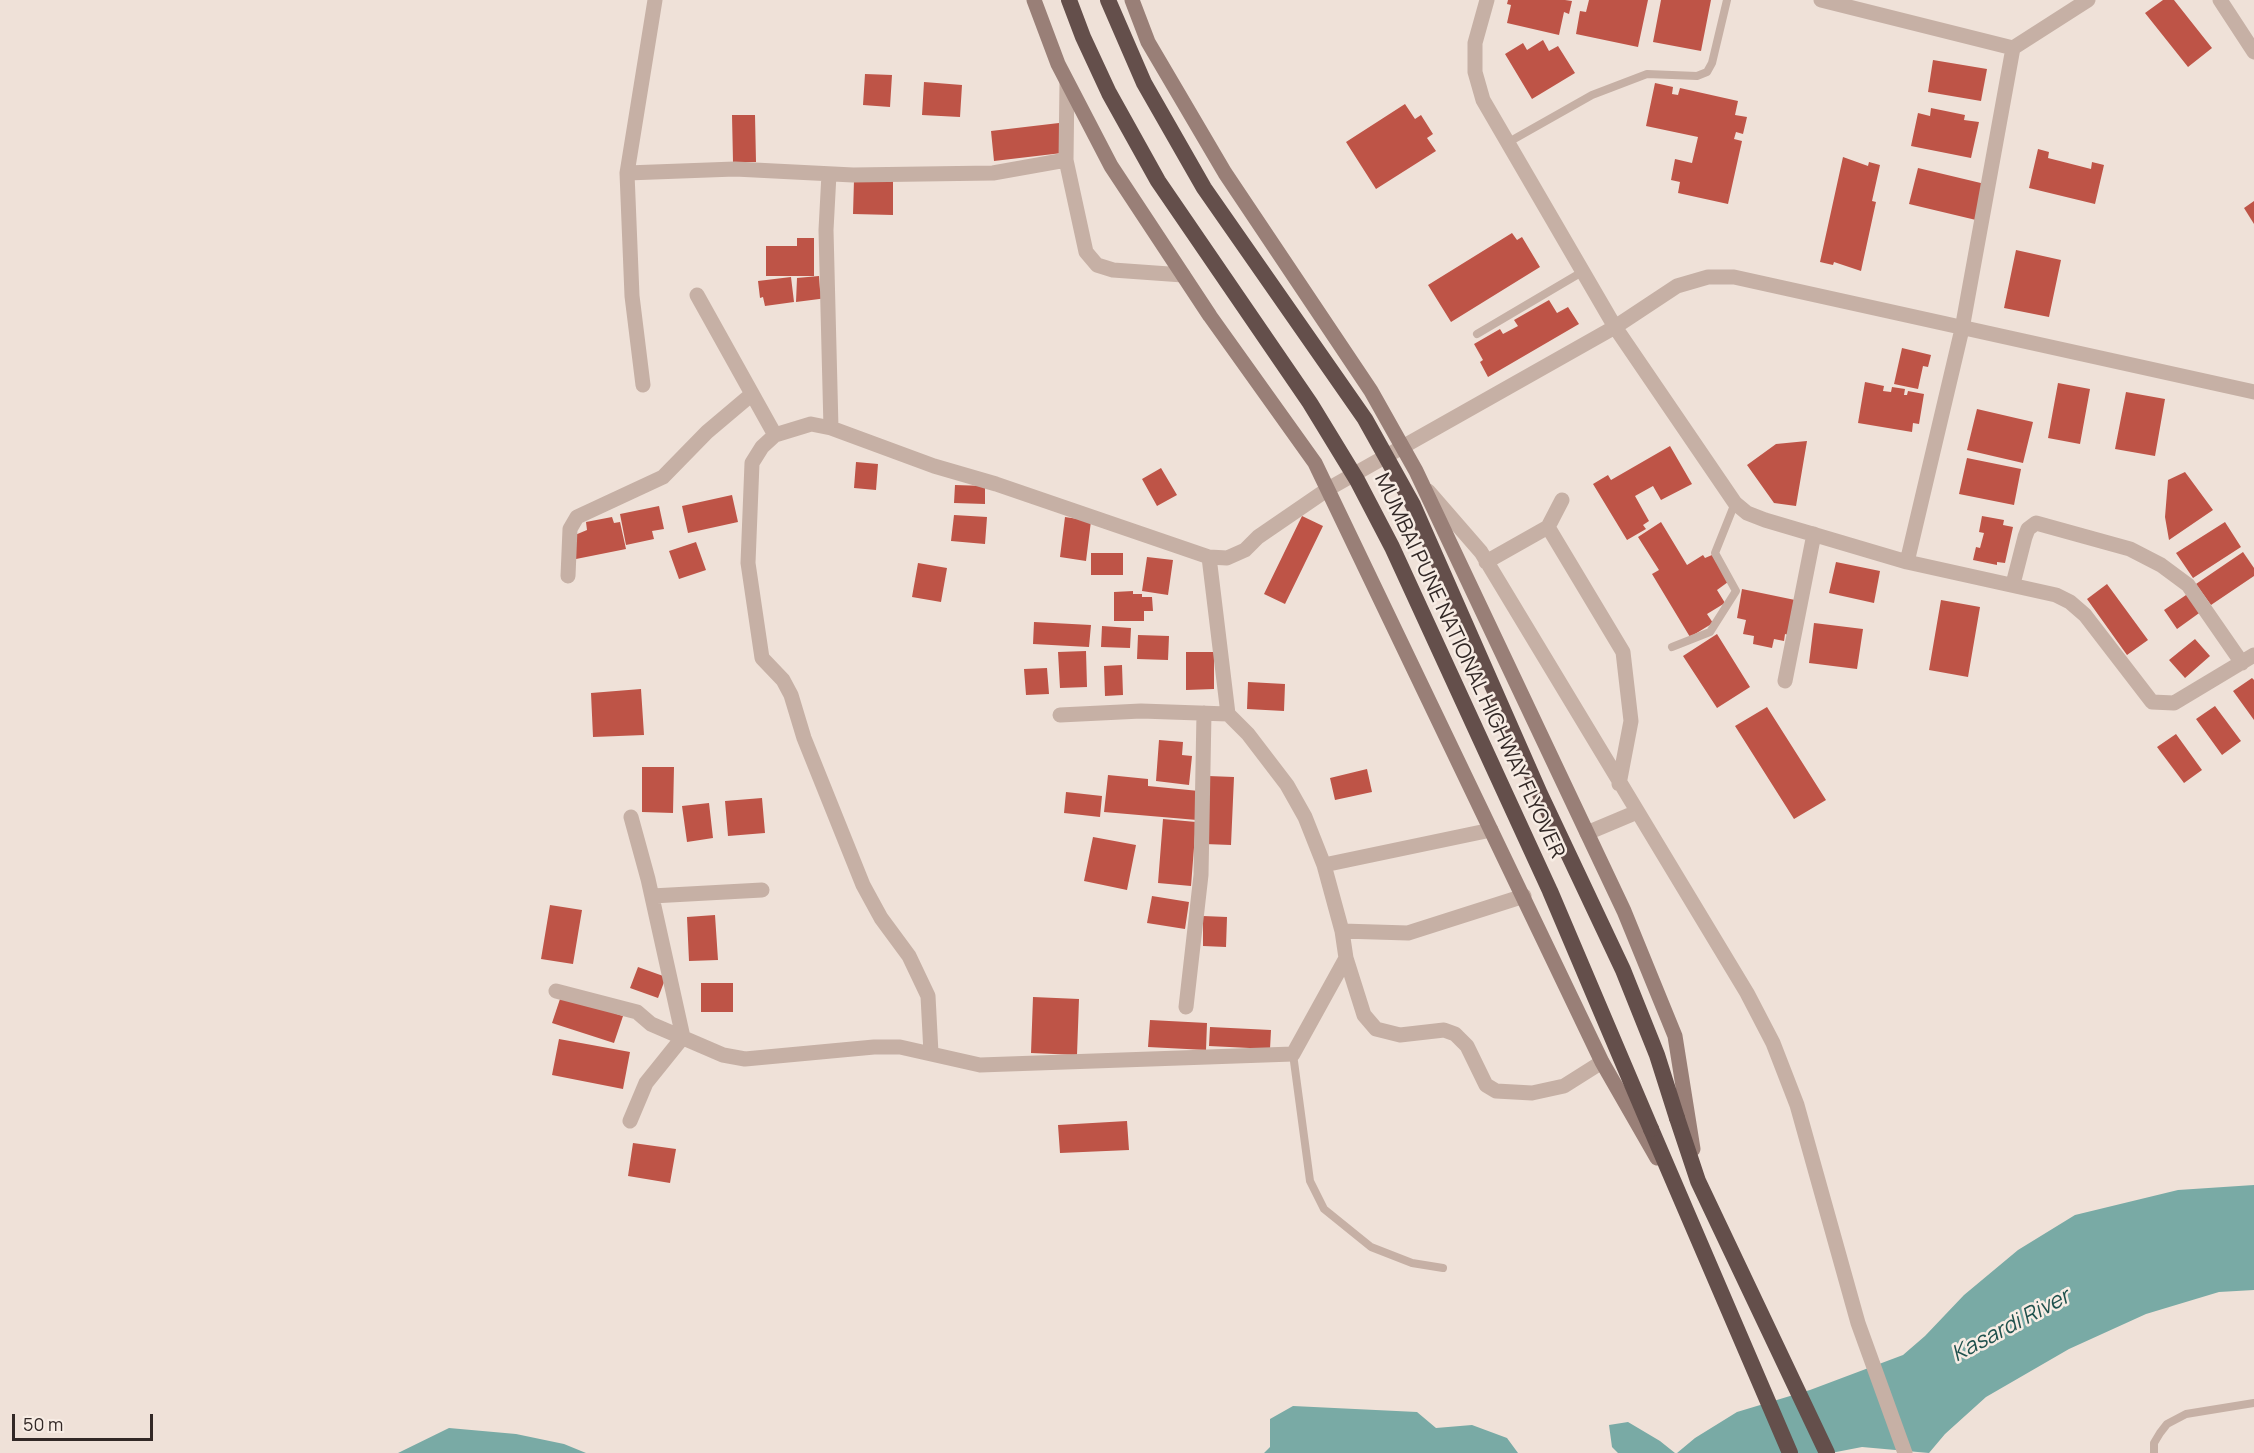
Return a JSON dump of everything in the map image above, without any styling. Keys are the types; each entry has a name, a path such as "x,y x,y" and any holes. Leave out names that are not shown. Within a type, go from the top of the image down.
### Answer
{"highway":[{"name":"MUMBAI PUNE NATIONAL HIGHWAY FLYOVER","path":"1070,0 1083,38 1109,93 1158,181 1310,403 1357,480 1392,547 1550,891 1675,1190 1790,1453"},
{"name":"MUMBAI PUNE NATIONAL HIGHWAY FLYOVER","path":"1108,0 1144,83 1204,189 1365,419 1413,505 1550,814 1623,970 1657,1055 1698,1181 1827,1453"}],"main road":[{"path":"1034,0 1067,82 1111,166 1183,275 1316,463 1602,1062 1675,1190"},
{"path":"1132,0 1148,42 1225,173 1371,391 1422,484 1624,911 1675,1036 1698,1181"}],"street":[{"path":"643,385 632,296 627,173 655,0"},
{"path":"1487,0 1476,43 1476,72 1483,100 1615,327 1735,503 1747,513 1907,562 2013,584 2056,596 2078,609 2152,702 2174,703 2248,659 2188,585 2161,565 2130,549 2036,523 2028,529 2013,584"},
{"path":"1821,0 2013,48 2088,0"},
{"path":"2220,0 2254,52"},
{"path":"1907,562 1962,329 2013,48"},
{"path":"1067,82 1066,160 1081,238 1086,252 1097,265 1113,270 1183,275"},
{"path":"627,173 735,169 829,174 993,173 1066,160"},
{"path":"829,174 826,230 831,428"},
{"path":"931,1053 928,996 909,956 881,918 863,885 812,759 790,695 783,680 762,658 748,562 752,463 762,447 775,435 810,424 831,428 934,466 996,484 1209,557 1227,558 1245,550 1258,537 1328,489 1615,327 1677,286 1708,277 1734,278 2253,394"},
{"path":"697,295 775,435"},
{"path":"568,576 570,529 577,518 663,477 707,432 752,394"},
{"path":"1422,484 1486,562 1747,993 1773,1043 1797,1105 1858,1323 1905,1453"},
{"path":"1486,562 1548,527 1563,500"},
{"path":"1548,527 1623,652 1631,721 1619,784"},
{"path":"1785,681 1814,534"},
{"path":"1209,557 1228,714 1248,734 1287,785 1305,817 1324,865 1342,931 1346,958 1364,1015 1376,1029 1400,1035 1444,1030 1455,1034 1467,1046 1486,1084 1496,1091 1532,1093 1564,1086 1602,1062"},
{"path":"1060,715 1141,711 1228,714"},
{"path":"1186,1007 1201,875 1204,713"},
{"path":"1587,833 1637,812"},
{"path":"631,817 652,896 683,1037"},
{"path":"1324,865 1491,830"},
{"path":"652,896 762,890"},
{"path":"1342,931 1408,933 1524,896"},
{"path":"556,990 637,1011 651,1024 723,1055 745,1059 874,1047 900,1047 980,1065 1293,1054 1346,958"},
{"path":"630,1122 646,1083 683,1037"}],"lane":[{"path":"1507,143 1592,94 1647,74 1697,76 1707,72 1712,63 1727,0"},
{"path":"1477,334 1582,272"},
{"path":"1672,647 1710,632 1736,591 1715,553 1735,503"},
{"path":"1293,1054 1310,1181 1324,1209 1371,1247 1412,1263 1443,1268"},
{"path":"2154,1453 2154,1443 2167,1424 2186,1414 2254,1403"}],"water":[{"name":"Kasardi River","path":"2254,1185 2254,1290 2219,1292 2146,1314 2069,1349 1986,1397 1945,1434 1929,1453 1862,1447 1831,1453 1677,1453 1695,1438 1737,1412 1810,1390 1903,1355 1925,1336 1964,1295 2018,1250 2075,1215 2178,1190"},
{"path":"1293,1406 1417,1412 1436,1428 1472,1425 1507,1438 1518,1453 1264,1453 1270,1447 1270,1419"},
{"path":"1628,1422 1675,1453 1618,1453 1612,1447 1609,1425"},
{"path":"449,1428 516,1434 564,1444 586,1453 398,1453"}],"building":[{"path":"1508,0 1572,1 1569,14 1564,12 1559,35 1507,23 1511,5 1507,4"},
{"path":"1589,0 1648,0 1638,47 1576,34 1580,11 1586,12"},
{"path":"1661,0 1711,0 1701,51 1653,42"},
{"path":"2163,0 2174,0 2212,48 2188,67 2145,13"},
{"path":"1543,40 1549,51 1558,46 1575,73 1532,99 1505,54 1523,43 1527,50"},
{"path":"1933,60 1987,69 1981,101 1928,92"},
{"path":"865,74 892,75 890,107 863,105"},
{"path":"924,82 962,85 960,117 922,115"},
{"path":"1655,83 1673,87 1672,94 1678,95 1680,88 1738,101 1735,115 1747,117 1743,134 1736,132 1734,139 1742,141 1728,204 1678,193 1680,182 1671,180 1675,159 1692,163 1698,137 1646,126"},
{"path":"1405,104 1415,119 1421,115 1433,134 1427,138 1436,151 1376,189 1346,142"},
{"path":"1931,108 1965,115 1964,120 1979,122 1971,158 1911,146 1918,113 1930,116"},
{"path":"732,115 755,115 756,162 733,162"},
{"path":"1059,123 1062,153 994,161 991,131"},
{"path":"2038,149 2049,152 2048,158 2091,169 2092,162 2104,165 2095,204 2029,188"},
{"path":"1843,157 1868,166 1869,162 1880,165 1872,201 1876,202 1861,271 1834,262 1833,265 1820,262"},
{"path":"1918,168 1985,184 1976,220 1909,204"},
{"path":"854,180 893,180 893,215 853,214"},
{"path":"2254,201 2254,224 2244,208"},
{"path":"1512,233 1517,240 1522,237 1540,267 1451,322 1428,285"},
{"path":"797,238 814,238 814,276 766,276 766,246 797,246"},
{"path":"2016,250 2061,260 2049,317 2004,308"},
{"path":"819,276 820,290 827,298 796,302 797,278"},
{"path":"791,277 794,302 765,306 763,297 760,298 758,281"},
{"path":"1549,300 1557,313 1568,307 1579,324 1488,377 1480,362 1483,360 1474,344 1500,329 1503,334 1518,326 1514,320"},
{"path":"1902,348 1931,355 1928,367 1923,366 1918,389 1894,384"},
{"path":"1865,382 1884,386 1883,391 1891,392 1892,387 1905,389 1904,395 1907,395 1908,391 1924,394 1919,424 1913,423 1912,432 1858,423"},
{"path":"2058,383 2090,389 2080,444 2048,438"},
{"path":"2126,392 2165,399 2155,456 2115,449"},
{"path":"1977,409 2033,422 2023,463 1967,450"},
{"path":"1807,441 1796,506 1774,503 1747,465 1776,444"},
{"path":"1670,446 1692,484 1661,500 1653,486 1635,496 1649,521 1643,525 1646,529 1627,540 1593,484 1608,475 1611,480"},
{"path":"1967,458 2021,469 2014,505 1959,494"},
{"path":"856,462 878,464 876,490 854,488"},
{"path":"1161,468 1177,495 1157,506 1142,479"},
{"path":"2185,472 2213,510 2169,540 2165,517 2168,480"},
{"path":"955,485 985,486 985,504 954,503"},
{"path":"732,495 738,522 688,533 682,506"},
{"path":"659,506 664,529 652,531 654,539 626,545 620,514"},
{"path":"954,515 987,517 985,544 951,541"},
{"path":"1302,516 1323,526 1285,604 1264,594"},
{"path":"1982,516 2004,520 2003,525 2013,527 2005,563 1997,562 1997,565 1973,560 1976,547 1980,548 1984,533 1979,532"},
{"path":"612,517 614,523 620,522 626,549 576,559 575,535 587,530 586,522"},
{"path":"1065,517 1091,521 1086,561 1060,557"},
{"path":"1661,522 1687,565 1703,555 1705,558 1712,555 1728,582 1717,590 1725,603 1707,614 1713,623 1690,637 1652,574 1659,570 1638,537"},
{"path":"2225,522 2241,547 2193,578 2176,553"},
{"path":"696,542 706,570 679,579 669,551"},
{"path":"2243,552 2254,568 2254,576 2211,605 2196,584"},
{"path":"1091,553 1123,553 1123,575 1091,575"},
{"path":"1147,557 1173,560 1168,595 1142,591"},
{"path":"1836,562 1880,571 1874,603 1829,593"},
{"path":"918,563 947,568 941,602 912,597"},
{"path":"2107,584 2148,640 2127,655 2087,599"},
{"path":"1742,589 1795,600 1789,635 1785,634 1784,641 1774,639 1772,648 1753,644 1754,636 1743,634 1746,620 1737,618"},
{"path":"1133,591 1133,594 1142,594 1142,597 1152,597 1153,611 1144,611 1144,621 1114,621 1114,592"},
{"path":"2189,593 2202,611 2177,629 2164,610"},
{"path":"1941,600 1980,607 1968,677 1929,670"},
{"path":"1034,622 1091,625 1089,647 1033,644"},
{"path":"1814,623 1863,629 1857,669 1809,663"},
{"path":"1102,626 1131,628 1130,648 1101,647"},
{"path":"1717,634 1750,687 1717,708 1683,656"},
{"path":"1138,635 1169,636 1168,660 1137,659"},
{"path":"2195,639 2210,656 2185,678 2169,660"},
{"path":"1086,651 1087,687 1060,688 1058,652"},
{"path":"1186,652 1214,652 1214,689 1186,690"},
{"path":"1122,665 1123,695 1105,696 1104,666"},
{"path":"1047,668 1049,694 1026,695 1024,669"},
{"path":"2252,678 2254,680 2254,720 2233,691"},
{"path":"1248,682 1285,684 1284,711 1247,709"},
{"path":"641,689 644,735 593,737 591,693"},
{"path":"2215,706 2241,741 2222,755 2196,719"},
{"path":"1767,707 1826,800 1794,819 1735,726"},
{"path":"2176,734 2202,770 2184,783 2157,747"},
{"path":"1159,740 1183,742 1182,755 1192,756 1189,785 1156,781"},
{"path":"642,767 674,767 673,813 642,812"},
{"path":"1367,769 1372,792 1335,800 1330,778"},
{"path":"1108,775 1148,779 1148,786 1199,791 1197,820 1104,812"},
{"path":"1208,776 1234,777 1231,845 1205,844"},
{"path":"1066,792 1102,796 1100,817 1064,813"},
{"path":"762,798 765,833 728,836 725,801"},
{"path":"709,803 713,838 687,842 682,806"},
{"path":"1163,819 1196,822 1191,886 1158,883"},
{"path":"1093,837 1136,845 1127,890 1084,881"},
{"path":"1152,896 1189,902 1185,929 1147,923"},
{"path":"550,905 582,910 573,964 541,959"},
{"path":"715,915 718,960 689,961 687,917"},
{"path":"1203,916 1227,917 1226,947 1203,946"},
{"path":"638,967 666,977 658,998 630,988"},
{"path":"701,983 733,983 733,1012 701,1012"},
{"path":"561,996 623,1016 614,1043 552,1023"},
{"path":"1033,997 1079,999 1077,1055 1031,1053"},
{"path":"1150,1020 1207,1023 1206,1050 1148,1047"},
{"path":"1210,1027 1271,1030 1270,1049 1209,1046"},
{"path":"559,1039 630,1052 623,1089 552,1075"},
{"path":"1127,1121 1129,1150 1060,1153 1058,1125"},
{"path":"633,1143 676,1149 670,1183 628,1176"}]}
